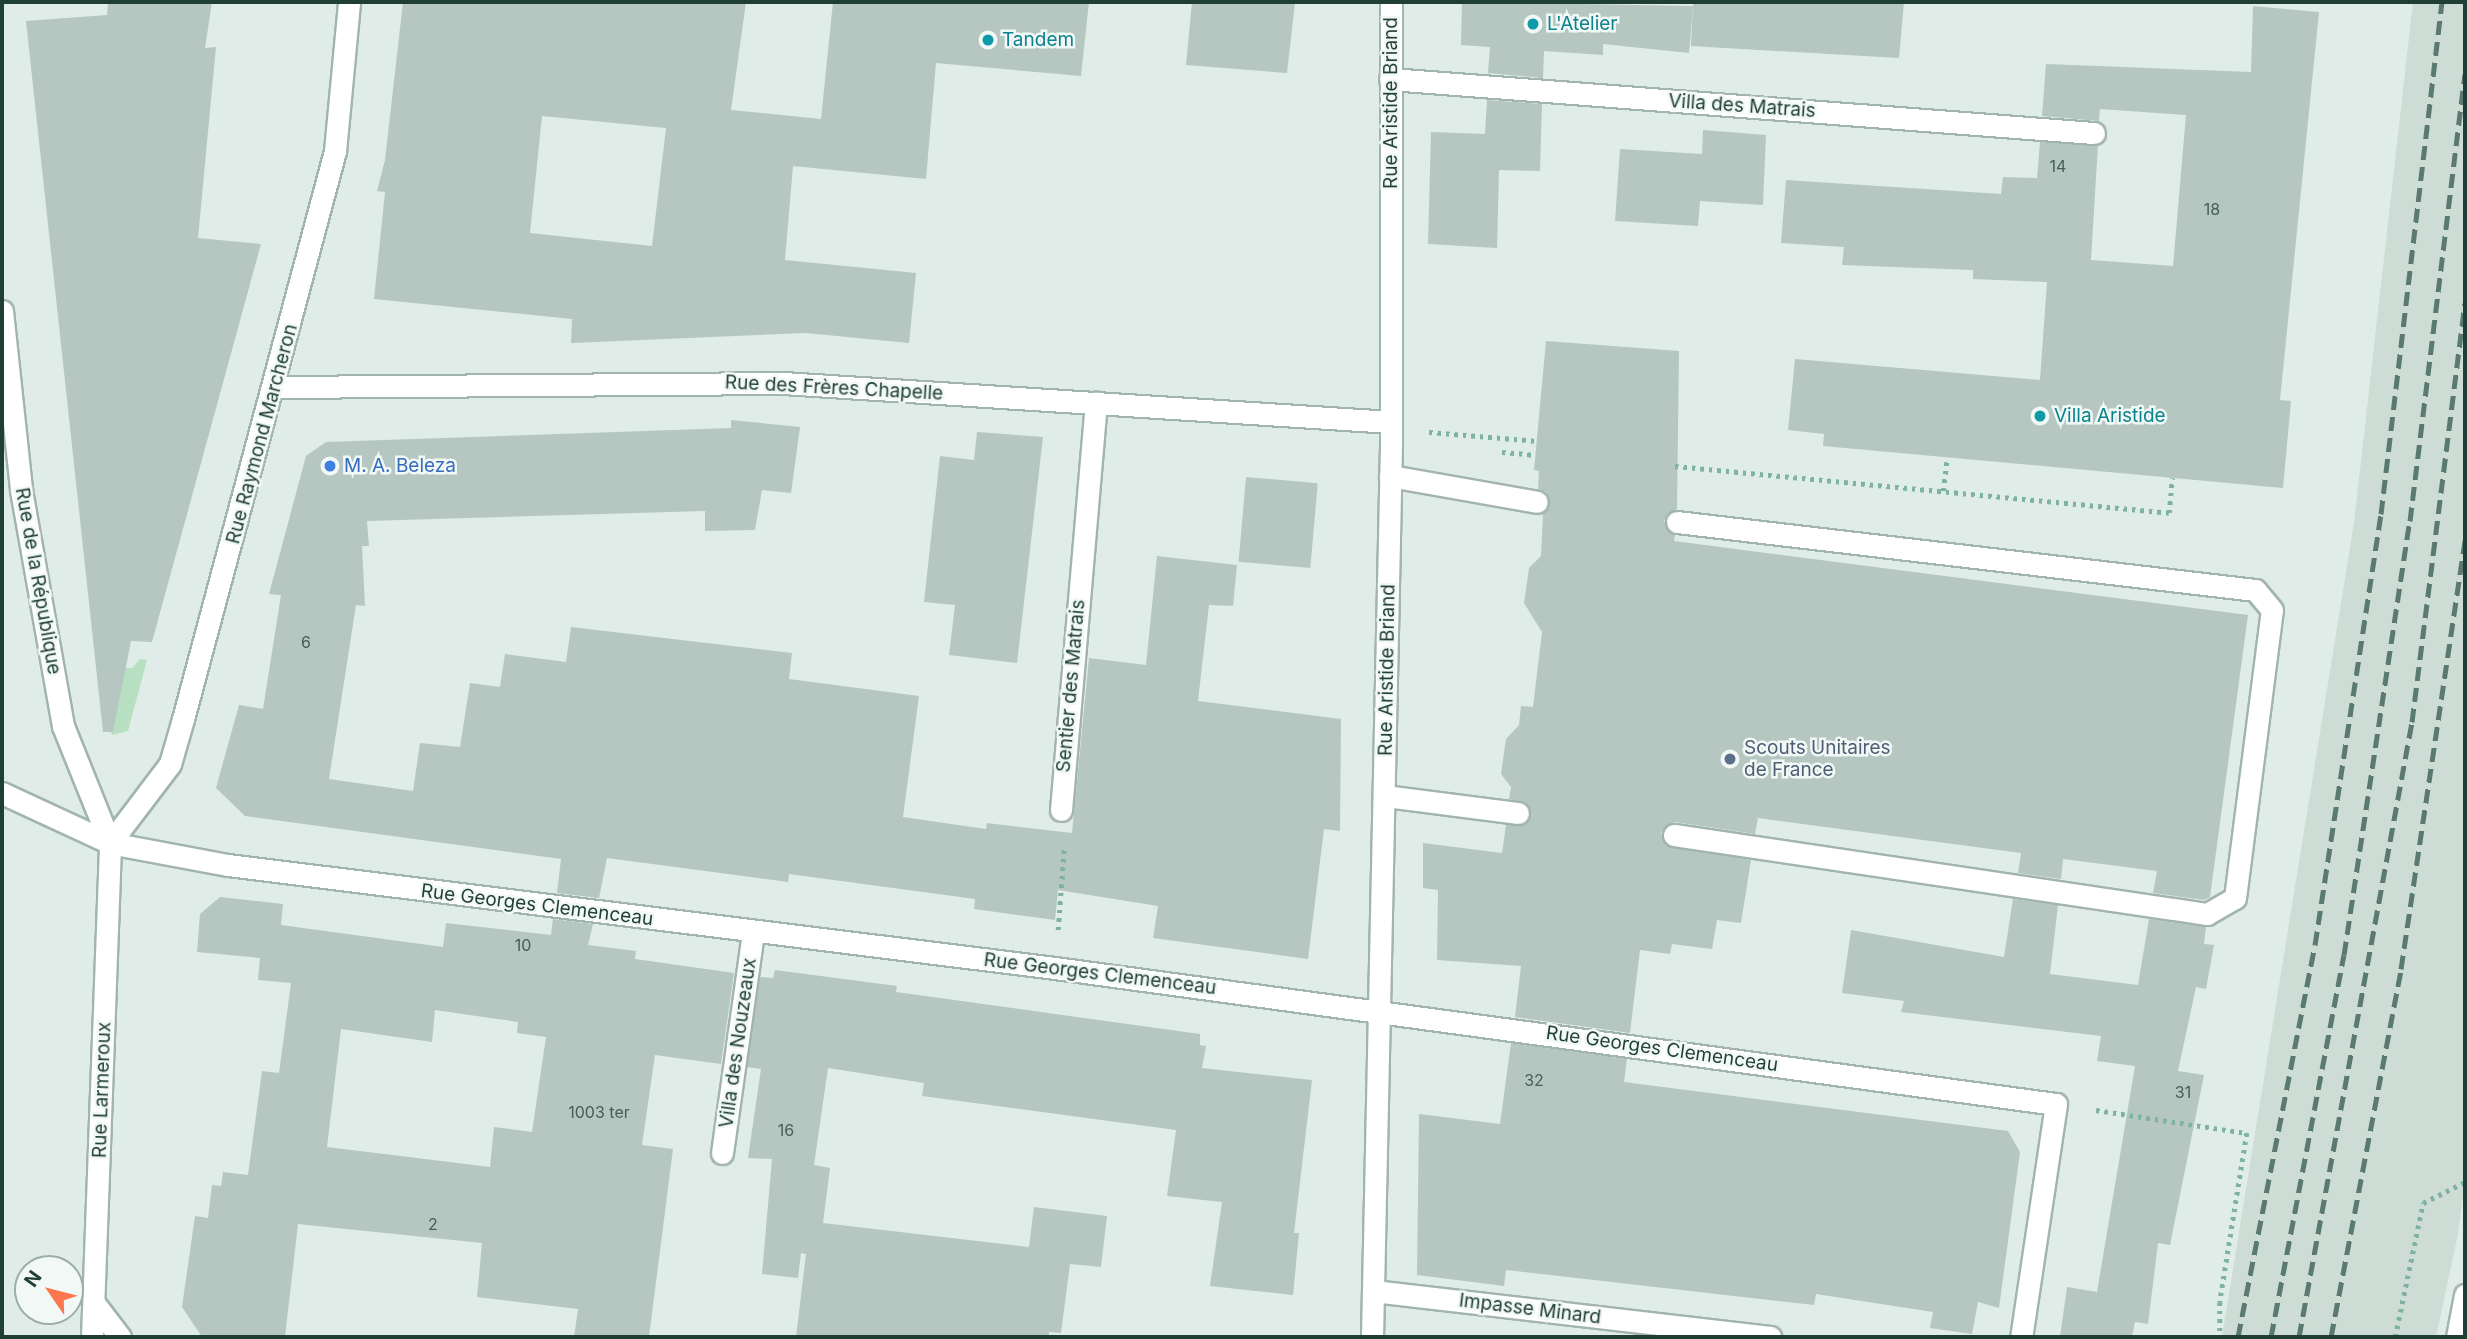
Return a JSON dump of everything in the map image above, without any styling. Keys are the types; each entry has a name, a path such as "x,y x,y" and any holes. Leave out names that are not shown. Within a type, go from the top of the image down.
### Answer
{"street":[{"name":"Rue Raymond Marcheron","path":"110,843 170,764 276,387 335,151 349,2"},
{"name":"Rue Aristide Briand","path":"1372,1337 1382,1011 1391,422 1391,2"},
{"name":"Villa des Matrais","path":"1390,79 2094,133"},
{"name":"Rue de la République","path":"2,311 11,488 63,726 110,843"},
{"name":"Rue des Frères Chapelle","path":"276,387 783,383 1391,422"},
{"name":"Sentier des Matrais","path":"1061,810 1096,403"},
{"path":"1390,476 1537,502"},
{"path":"1674,835 2207,914 2235,898 2272,610 2255,590 1677,522"},
{"name":"Rue Georges Clemenceau","path":"2,793 110,843 228,865 1055,968 2056,1104"},
{"path":"1385,796 1518,813"},
{"name":"Rue Larmeroux","path":"92,1337 110,843"},
{"name":"Villa des Nouzeaux","path":"722,1153 753,932"},
{"path":"2021,1337 2056,1104"},
{"name":"Impasse Minard","path":"1373,1291 1770,1337"},
{"path":"2457,1337 2465,1295"},
{"path":"94,1303 120,1337"}],"path":[{"path":"1428,432 1538,441"},
{"path":"1943,491 1947,458"},
{"path":"1675,466 2169,513 2172,478"},
{"path":"1055,968 1067,821 1061,810"},
{"path":"2056,1104 2247,1133 2220,1302 2220,1337"},
{"path":"2395,1337 2423,1203 2465,1182"}],"shaded area":[{"path":"2413,2 2465,2 2465,1179 2458,1234 2436,1337 2222,1337 2354,523"}],"green space":[{"path":"140,659 147,660 128,731 112,735 105,717 107,668 132,668"}],"building":[{"path":"108,2 212,2 205,48 216,47 198,238 261,244 152,642 131,641 113,732 103,732 26,21 107,15"},
{"path":"403,2 746,2 731,110 821,119 833,2 1089,2 1081,76 936,63 926,179 793,166 785,260 916,273 909,343 806,333 571,343 572,319 374,299 385,192 377,191 385,160","holes":["542,116 666,128 652,246 530,233"]},
{"path":"1192,2 1295,2 1287,73 1186,65"},
{"path":"1462,2 1693,6 1689,53 1603,44 1603,55 1544,51 1543,78 1488,73 1490,47 1461,45"},
{"path":"1693,2 1904,2 1899,58 1691,46"},
{"path":"2253,6 2319,12 2280,400 2291,401 2283,488 1823,446 1824,434 1788,430 1795,359 2040,380 2047,282 1973,279 1973,270 1842,265 1844,247 1781,243 1786,180 2001,194 2003,177 2037,178 2040,142 2098,145 2091,260 2173,266 2186,115 2100,109 2099,121 2042,116 2046,64 2251,72"},
{"path":"1487,100 1542,104 1540,171 1499,170 1497,248 1428,244 1431,132 1485,134"},
{"path":"1703,130 1766,135 1763,205 1700,201 1698,226 1615,221 1620,149 1702,154"},
{"path":"1546,341 1679,351 1677,509 1667,514 1664,521 1675,535 1674,541 2248,615 2210,897 2204,900 2153,893 2157,871 2063,859 2061,879 2018,873 2021,853 1758,818 1755,834 1675,822 1661,832 1666,846 1751,860 1741,923 1717,920 1712,949 1672,944 1670,954 1640,950 1630,1033 1515,1017 1521,966 1437,960 1438,890 1423,888 1423,843 1502,853 1506,825 1522,825 1531,815 1526,803 1509,799 1511,787 1501,774 1506,739 1519,725 1521,706 1533,707 1542,632 1524,603 1529,568 1541,556 1543,514 1550,504 1546,492 1538,489 1539,471 1534,470"},
{"path":"731,420 800,427 791,493 762,490 755,530 705,531 705,511 367,521 369,546 362,546 365,606 356,605 329,779 413,791 420,743 460,747 470,683 500,687 505,654 566,662 571,627 792,653 789,679 919,696 903,817 986,829 987,823 1072,833 1089,658 1146,665 1157,556 1237,565 1233,606 1209,605 1198,701 1341,719 1340,831 1324,829 1308,959 1153,938 1158,906 1058,890 1055,920 974,909 975,899 789,874 788,882 607,858 599,898 557,893 561,859 245,816 216,788 239,705 263,709 281,595 269,594 306,456 326,442 731,428"},
{"path":"977,432 1043,437 1017,663 949,655 955,605 924,602 940,456 974,460"},
{"path":"1246,477 1318,483 1310,568 1239,562"},
{"path":"220,897 283,904 281,925 443,947 446,923 551,935 553,919 593,924 588,945 636,951 635,959 734,973 721,1064 655,1055 642,1145 673,1149 649,1337 574,1337 578,1309 477,1297 482,1243 298,1224 285,1337 202,1337 182,1307 195,1216 208,1218 212,1185 221,1186 223,1172 248,1175 262,1071 279,1073 291,983 258,980 260,958 197,952 200,914","holes":["435,1010 518,1022 517,1033 546,1037 532,1132 494,1127 490,1167 327,1147 341,1029 432,1042"]},
{"path":"2013,899 2058,905 2050,974 2138,985 2149,919 2206,927 2204,944 2214,945 2206,989 2196,987 2178,1071 2204,1075 2170,1245 2158,1243 2148,1324 2135,1322 2132,1337 2060,1337 2067,1287 2097,1292 2135,1066 2097,1061 2101,1036 1901,1012 1904,1001 1842,993 1851,930 2004,957"},
{"path":"775,970 897,986 896,992 1200,1034 1200,1045 1206,1046 1202,1068 1312,1080 1294,1233 1299,1233 1293,1295 1210,1286 1222,1202 1167,1196 1176,1130 922,1096 924,1083 828,1068 814,1165 830,1168 823,1223 1029,1247 1034,1207 1107,1216 1101,1267 1070,1264 1061,1333 1049,1332 1049,1337 796,1337 806,1254 801,1253 798,1278 762,1274 772,1159 748,1158 761,1069 747,1067 760,977 773,978"},
{"path":"1511,1043 1627,1059 1624,1082 2008,1131 2020,1152 1999,1308 1978,1302 1972,1334 1930,1328 1933,1312 1816,1294 1814,1305 1506,1270 1504,1286 1417,1275 1419,1114 1500,1124"}],"railway":[{"path":"2238,1337 2315,945 2381,514 2442,2"},
{"path":"2271,1337 2344,955 2410,521 2465,74"},
{"path":"2299,1337 2412,722 2465,303"},
{"path":"2331,1337 2401,969 2465,540"}],"place":[{"name":"L'Atelier","path":"1533,24"},
{"name":"Tandem","path":"988,40"},
{"name":"Villa Aristide","path":"2040,416"},
{"name":"M. A. Beleza","path":"330,466"},
{"name":"Scouts Unitaires de France","path":"1730,759"}]}
